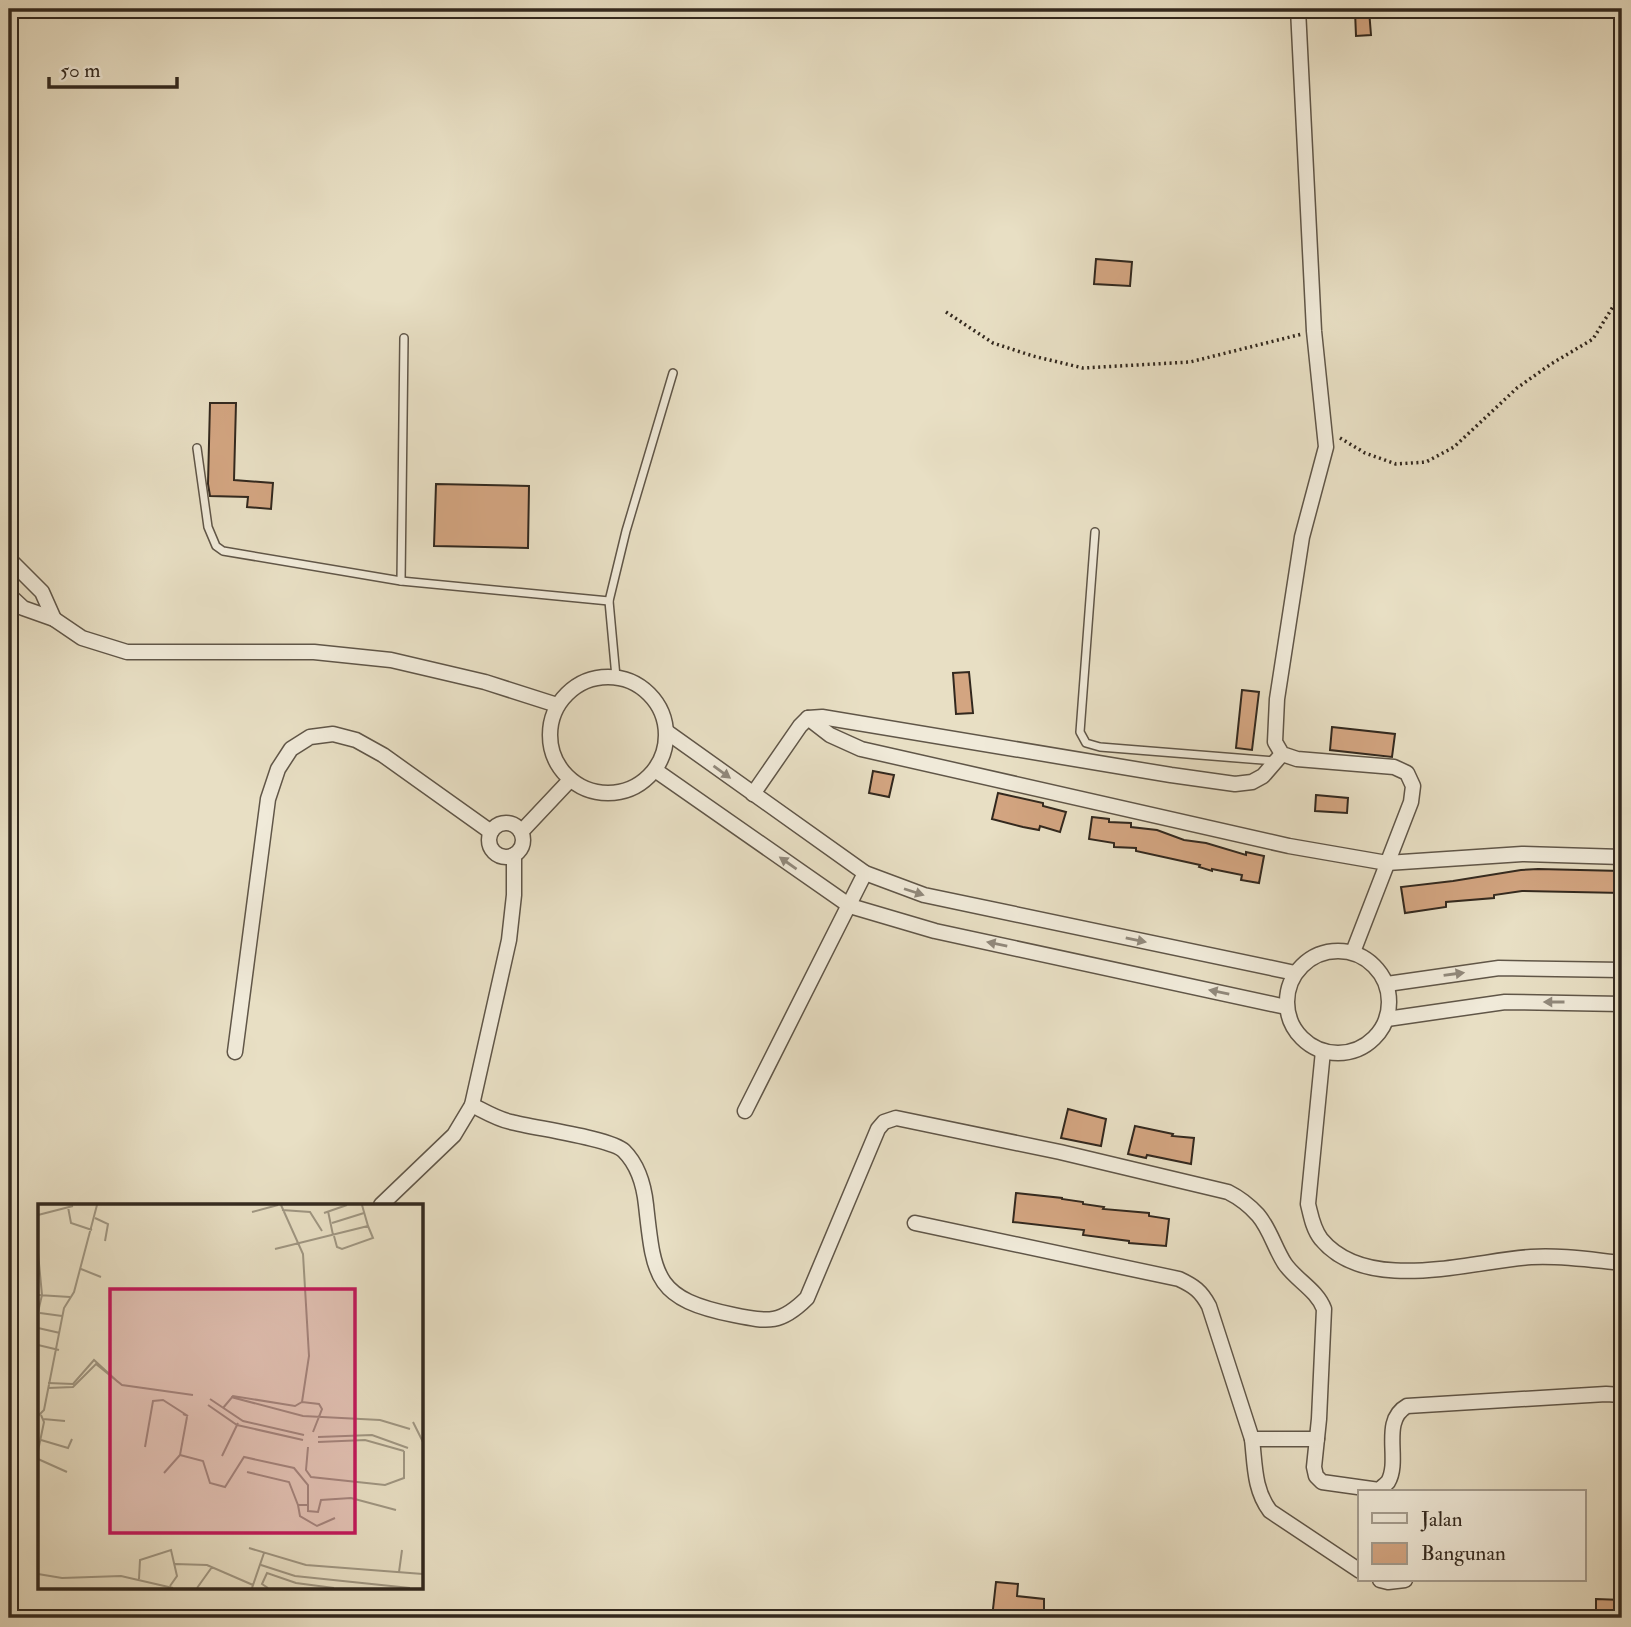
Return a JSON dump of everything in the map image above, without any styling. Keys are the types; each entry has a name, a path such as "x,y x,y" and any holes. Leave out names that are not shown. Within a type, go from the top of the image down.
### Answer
{"street":[{"path":"1280,758 1275,743 1279,688 1300,548 1314,485 1325,453 1314,331 1298,14"},
{"path":"9,559 42,592 54,619"},
{"path":"9,594 23,608 54,619 82,638 127,652 314,652 391,660 485,682 557,705"},
{"path":"616,677 641,687 659,706 667,732 666,745 655,771 630,789 599,793 570,780 554,758 549,731 557,705 573,688 593,678 616,677"},
{"path":"808,718 822,717 1171,775 1235,783 1252,782 1263,776 1280,758"},
{"path":"753,794 808,718"},
{"path":"808,718 830,734 861,749 1289,846 1387,863 1522,853 1622,857"},
{"path":"667,732 865,873 924,895 1295,973"},
{"path":"234,1052 268,799 278,769 291,749 310,737 333,734 356,740 383,755 491,832"},
{"path":"1280,758 1394,767 1408,773 1413,786 1411,802 1353,952"},
{"path":"655,771 850,906 935,931 1286,1007"},
{"path":"521,832 570,780"},
{"path":"500,824 518,827 523,841 520,849 514,855 498,855 491,849 491,832 500,824"},
{"path":"381,1204 454,1135 472,1105 509,940 514,895 514,855"},
{"path":"746,1111 865,873"},
{"path":"1331,950 1353,952 1374,964 1387,984 1390,1001 1387,1019 1377,1036 1361,1048 1342,1053 1322,1051 1305,1041 1292,1026 1286,1007 1287,989 1295,973 1310,958 1331,950"},
{"path":"1387,984 1499,968 1622,970"},
{"path":"1387,1019 1505,1002 1622,1004"},
{"path":"1322,1051 1308,1204 1320,1238 1338,1255 1363,1265 1409,1272 1532,1257 1622,1263"},
{"path":"472,1105 508,1122 622,1149 634,1164 645,1190 653,1257 659,1277 671,1291 711,1310 765,1320 784,1317 807,1298 878,1129 884,1122 896,1118 1060,1152 1228,1192 1245,1201 1261,1218 1285,1264 1299,1281 1320,1299 1324,1309 1314,1467 1316,1476 1322,1482 1379,1490 1388,1483 1396,1416 1407,1406 1622,1395"},
{"path":"915,1223 1179,1279 1194,1285 1209,1306 1252,1439 1258,1489 1262,1500 1270,1511 1358,1570"},
{"path":"1252,1439 1317,1439"}],"lane":[{"path":"401,581 404,338"},
{"path":"616,677 609,601 626,531 673,373"},
{"path":"197,448 208,527 215,546 223,551 401,581 609,601"},
{"path":"1095,532 1080,732 1086,743 1100,747 1280,758"}],"path":[{"path":"1324,427 1365,453 1396,464 1426,462 1454,447 1517,388 1594,339 1622,296"},
{"path":"946,312 993,343 1083,368 1191,362 1314,331"}],"building":[{"path":"1369,10 1371,35 1356,36 1355,11"},
{"path":"1096,259 1132,262 1130,286 1094,284"},
{"path":"210,403 236,403 234,480 273,483 271,509 247,507 248,497 210,496"},
{"path":"436,484 529,486 528,548 434,546"},
{"path":"969,672 973,713 956,714 953,673"},
{"path":"1242,690 1259,692 1252,750 1236,748"},
{"path":"1332,727 1395,734 1392,757 1330,750"},
{"path":"873,771 894,775 889,797 869,793"},
{"path":"998,793 1043,803 1043,806 1066,812 1060,832 1040,826 1039,830 992,819"},
{"path":"1316,795 1348,798 1347,813 1315,811"},
{"path":"1092,817 1109,819 1109,822 1131,823 1131,827 1157,830 1184,840 1206,843 1246,855 1246,852 1264,856 1259,883 1241,880 1242,875 1212,871 1199,867 1200,865 1136,851 1136,848 1114,847 1114,843 1089,839"},
{"path":"1538,869 1622,871 1622,893 1522,891 1494,895 1494,898 1446,902 1446,907 1405,913 1401,887"},
{"path":"1068,1109 1106,1119 1101,1146 1061,1138"},
{"path":"1135,1126 1173,1134 1172,1136 1194,1138 1191,1164 1128,1154"},
{"path":"1016,1193 1062,1198 1104,1207 1103,1209 1149,1213 1149,1216 1169,1219 1166,1246 1083,1235 1084,1230 1013,1222"},
{"path":"996,1582 1018,1584 1017,1596 1044,1599 1044,1618 992,1618"},
{"path":"1596,1599 1622,1600 1622,1616 1596,1615"}]}
